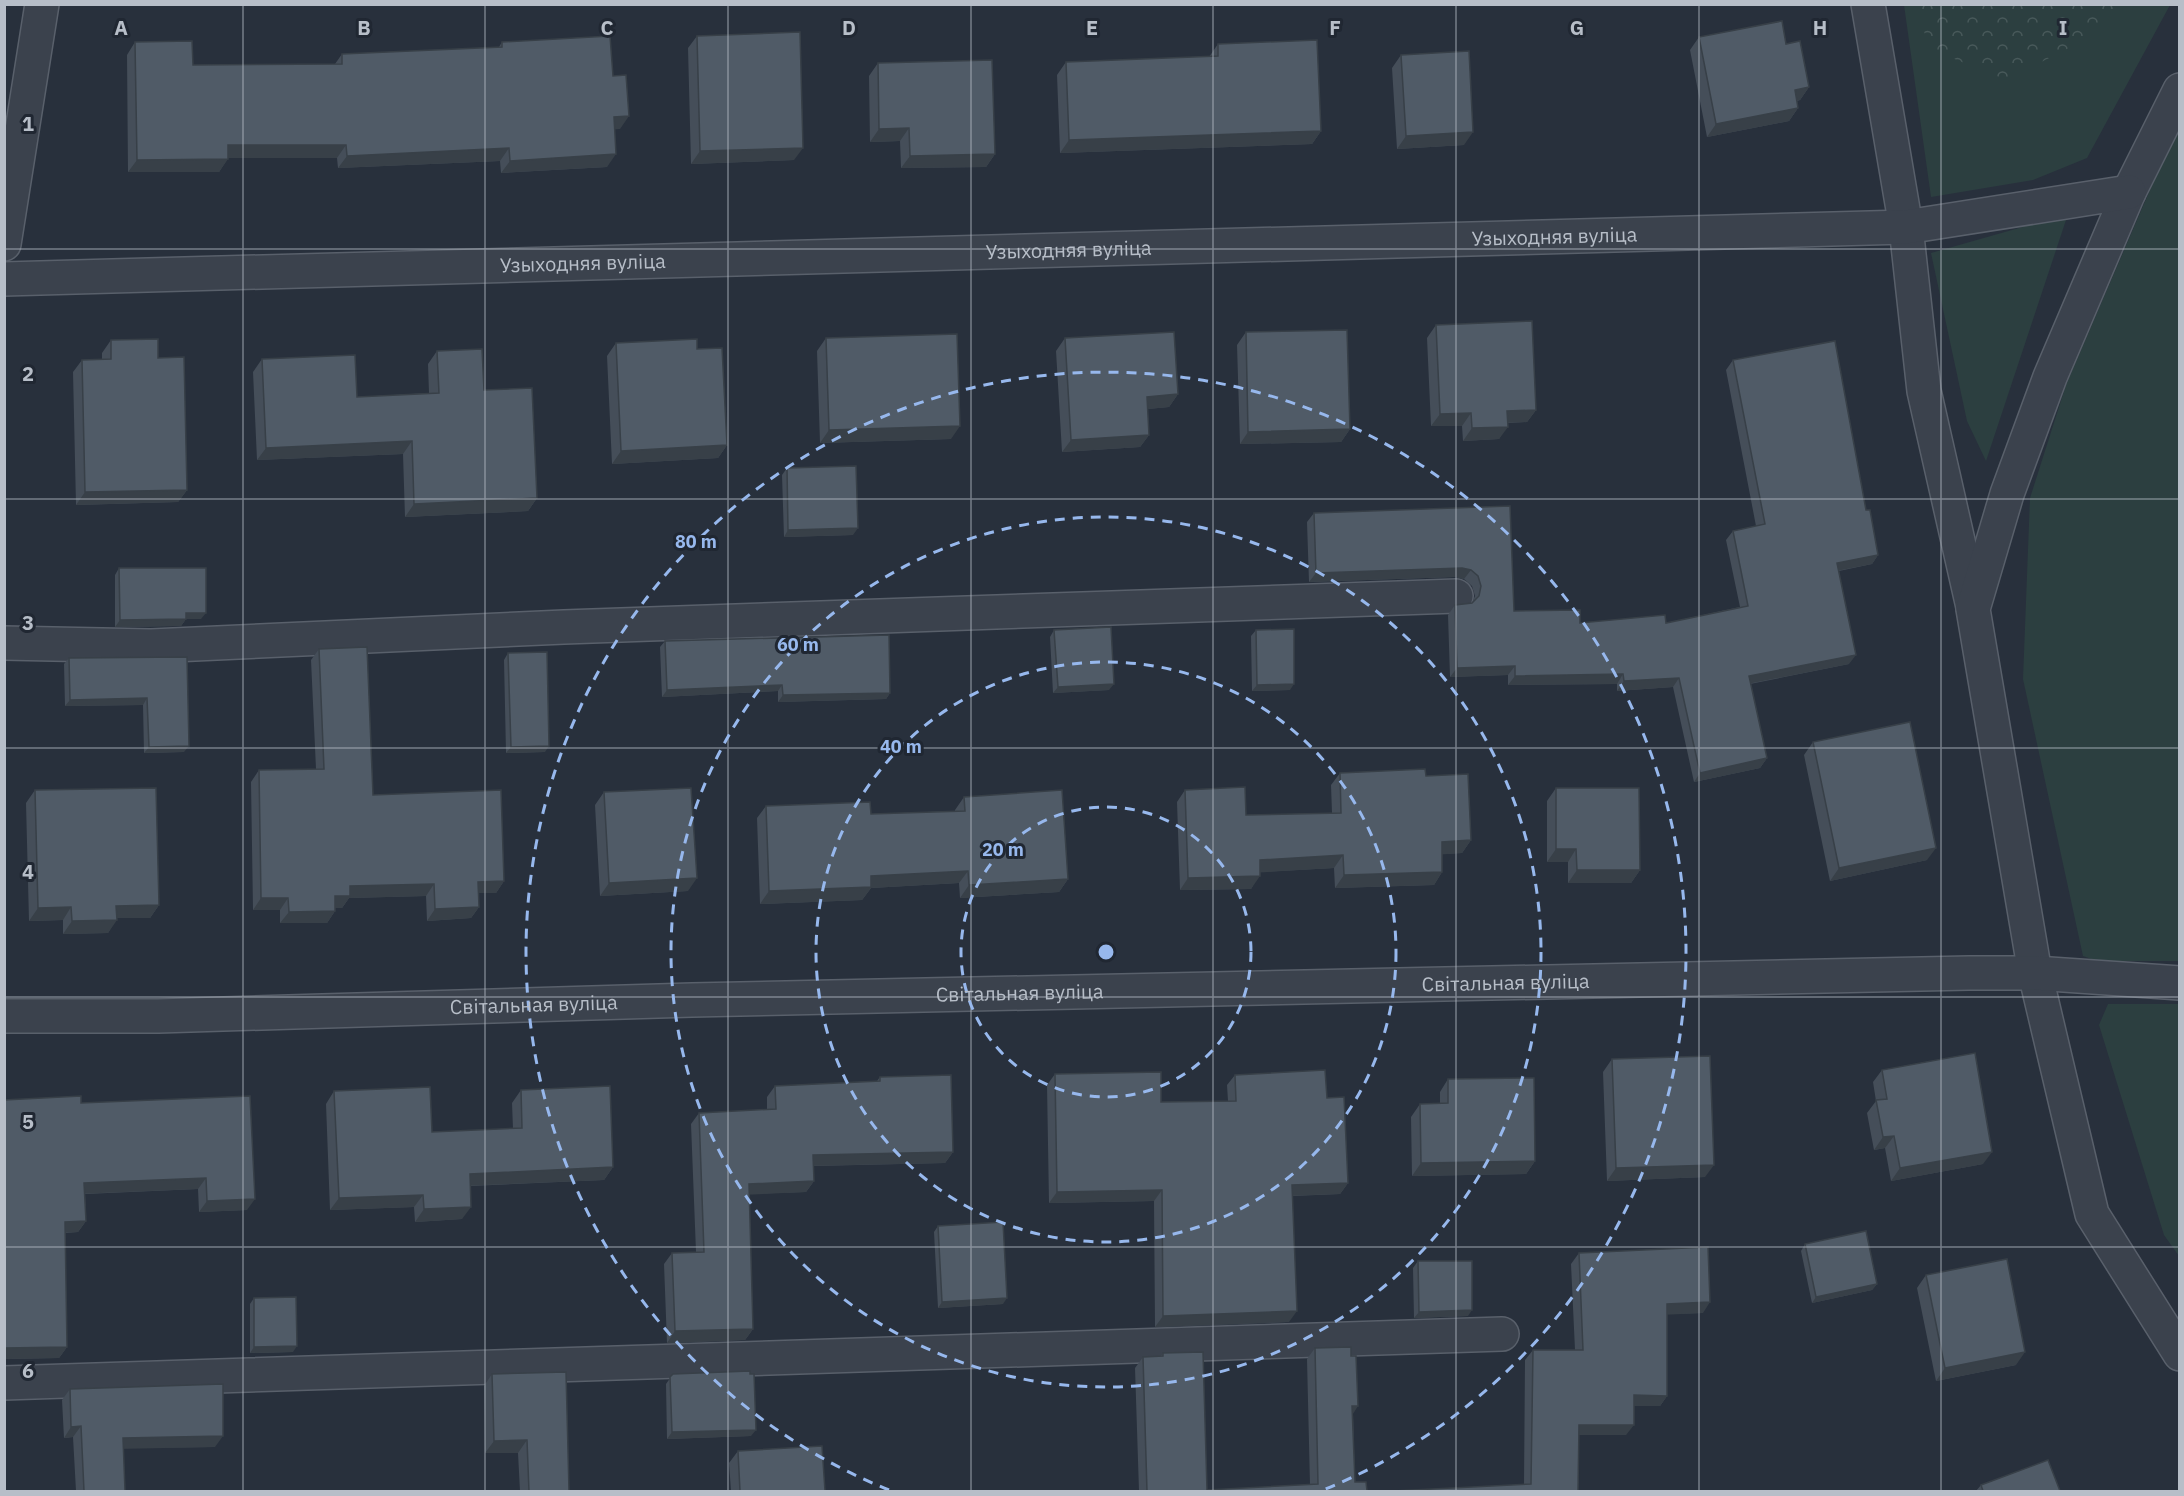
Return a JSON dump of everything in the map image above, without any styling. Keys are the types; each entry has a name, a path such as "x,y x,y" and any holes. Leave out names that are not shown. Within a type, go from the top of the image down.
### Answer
{"street":[{"path":"4,244 42,4"},
{"path":"1868,4 1905,227 1924,391 1973,609 2035,973 2092,1215 2180,1354"},
{"path":"1973,609 2007,494 2050,377 2129,192 2180,90"},
{"name":"Узыходняя вуліца","path":"4,279 1905,227 2129,192"},
{"path":"4,643 151,646 564,627 1456,596"},
{"name":"Світальная вуліца","path":"4,1016 158,1016 692,1000 2035,973 2180,983"},
{"path":"4,1383 1502,1334"}],"green space":[{"path":"1915,4 2119,5 2112,26 2006,80 1930,49"},
{"path":"1904,5 2170,5 2087,158 2033,180 1931,197"},
{"path":"2179,127 2179,961 2097,961 2083,956 2023,679 2030,498 2066,385"},
{"path":"2068,214 1986,461 1967,421 1931,253"},
{"path":"2108,1004 2179,1004 2179,1256 2164,1235 2099,1025"}],"building":[{"path":"1782,21 1786,44 1800,41 1809,87 1795,90 1798,108 1716,124 1699,37"},
{"path":"800,32 803,148 700,151 697,36"},
{"path":"610,36 613,76 626,75 629,116 614,117 616,154 510,161 509,148 347,156 346,145 228,145 228,159 137,160 135,42 192,41 193,65 342,64 342,54 502,47 502,42"},
{"path":"1317,40 1321,131 1069,140 1066,62 1218,56 1218,44"},
{"path":"1469,51 1473,132 1406,136 1401,55"},
{"path":"992,60 995,154 910,156 909,128 879,129 878,63"},
{"path":"1532,321 1536,410 1507,411 1508,427 1472,428 1471,413 1440,414 1436,325"},
{"path":"1347,330 1350,429 1248,432 1246,332"},
{"path":"1174,332 1178,394 1147,397 1149,435 1071,440 1065,338"},
{"path":"957,334 960,426 829,430 826,338"},
{"path":"158,339 158,358 184,357 187,490 85,492 82,360 111,359 111,340"},
{"path":"697,339 697,349 722,348 727,445 621,451 616,343"},
{"path":"1835,341 1866,510 1870,510 1878,555 1837,563 1856,655 1749,676 1767,758 1700,773 1679,678 1624,681 1623,674 1515,676 1515,666 1457,668 1455,605 1472,603 1479,596 1481,586 1478,576 1471,570 1462,568 1316,573 1314,513 1510,506 1514,611 1580,610 1580,623 1665,615 1666,623 1748,606 1733,531 1765,524 1733,360"},
{"path":"482,349 484,390 532,388 537,498 414,504 412,441 266,448 262,359 355,355 357,397 439,393 437,351"},
{"path":"856,466 858,528 788,530 787,468"},
{"path":"119,568 206,568 206,613 186,613 186,619 120,620"},
{"path":"1111,627 1114,684 1058,687 1054,630"},
{"path":"1294,629 1294,684 1257,685 1256,630"},
{"path":"889,635 890,693 783,695 782,685 667,690 665,641"},
{"path":"367,647 373,795 501,790 504,881 478,882 479,907 435,909 434,884 350,886 350,896 335,896 335,911 289,912 288,898 261,898 259,770 324,769 319,649"},
{"path":"547,652 549,746 511,747 508,653"},
{"path":"187,657 189,746 149,747 147,698 70,700 69,658"},
{"path":"1910,722 1936,848 1839,868 1813,742"},
{"path":"1425,769 1426,776 1468,774 1471,840 1442,842 1442,872 1344,875 1343,855 1260,860 1260,876 1188,878 1185,790 1245,787 1246,815 1341,813 1340,773"},
{"path":"156,788 159,905 116,906 117,920 72,921 71,907 38,908 35,790"},
{"path":"691,788 697,878 609,883 604,792"},
{"path":"1556,788 1639,788 1640,870 1577,870 1576,849 1556,849"},
{"path":"1062,790 1068,879 969,885 968,871 871,876 871,887 769,891 766,806 870,802 871,814 965,811 964,797"},
{"path":"1975,1053 1992,1152 1900,1168 1894,1136 1883,1137 1876,1100 1887,1099 1882,1070"},
{"path":"1710,1056 1714,1165 1616,1168 1612,1059"},
{"path":"1325,1070 1327,1098 1344,1097 1348,1183 1292,1185 1297,1311 1163,1316 1162,1190 1057,1192 1055,1074 1161,1072 1161,1102 1236,1101 1235,1075"},
{"path":"951,1075 953,1152 813,1155 814,1181 749,1184 753,1329 675,1331 672,1253 704,1252 699,1113 776,1109 775,1086 880,1081 880,1077"},
{"path":"1534,1078 1535,1161 1421,1163 1420,1104 1448,1103 1448,1079"},
{"path":"610,1086 613,1167 470,1174 471,1207 424,1209 423,1195 339,1198 334,1091 430,1087 432,1132 522,1128 521,1090"},
{"path":"81,1096 81,1103 250,1096 255,1199 207,1201 206,1178 84,1183 86,1221 65,1222 67,1347 4,1348 4,1100"},
{"path":"1003,1222 1007,1298 942,1302 938,1226"},
{"path":"1866,1231 1877,1284 1816,1297 1805,1244"},
{"path":"1708,1247 1710,1302 1667,1304 1667,1396 1634,1395 1634,1425 1579,1425 1578,1491 1393,1491 1531,1484 1533,1350 1583,1350 1579,1253"},
{"path":"2007,1259 2025,1352 1945,1368 1926,1275"},
{"path":"1418,1261 1472,1261 1472,1310 1419,1312"},
{"path":"296,1297 297,1346 254,1347 254,1298"},
{"path":"1351,1347 1351,1356 1356,1356 1358,1406 1352,1406 1355,1482 1366,1482 1367,1491 1147,1491 1143,1357 1163,1356 1163,1353 1203,1352 1207,1490 1318,1484 1315,1348"},
{"path":"750,1371 750,1374 754,1374 756,1430 672,1432 670,1377 673,1374"},
{"path":"566,1372 569,1491 529,1491 527,1440 494,1441 492,1374"},
{"path":"223,1384 223,1436 123,1438 125,1491 84,1491 81,1426 71,1427 70,1389"},
{"path":"822,1446 825,1491 740,1491 738,1451"},
{"path":"2048,1460 2060,1491 1983,1491 1981,1485"}]}
